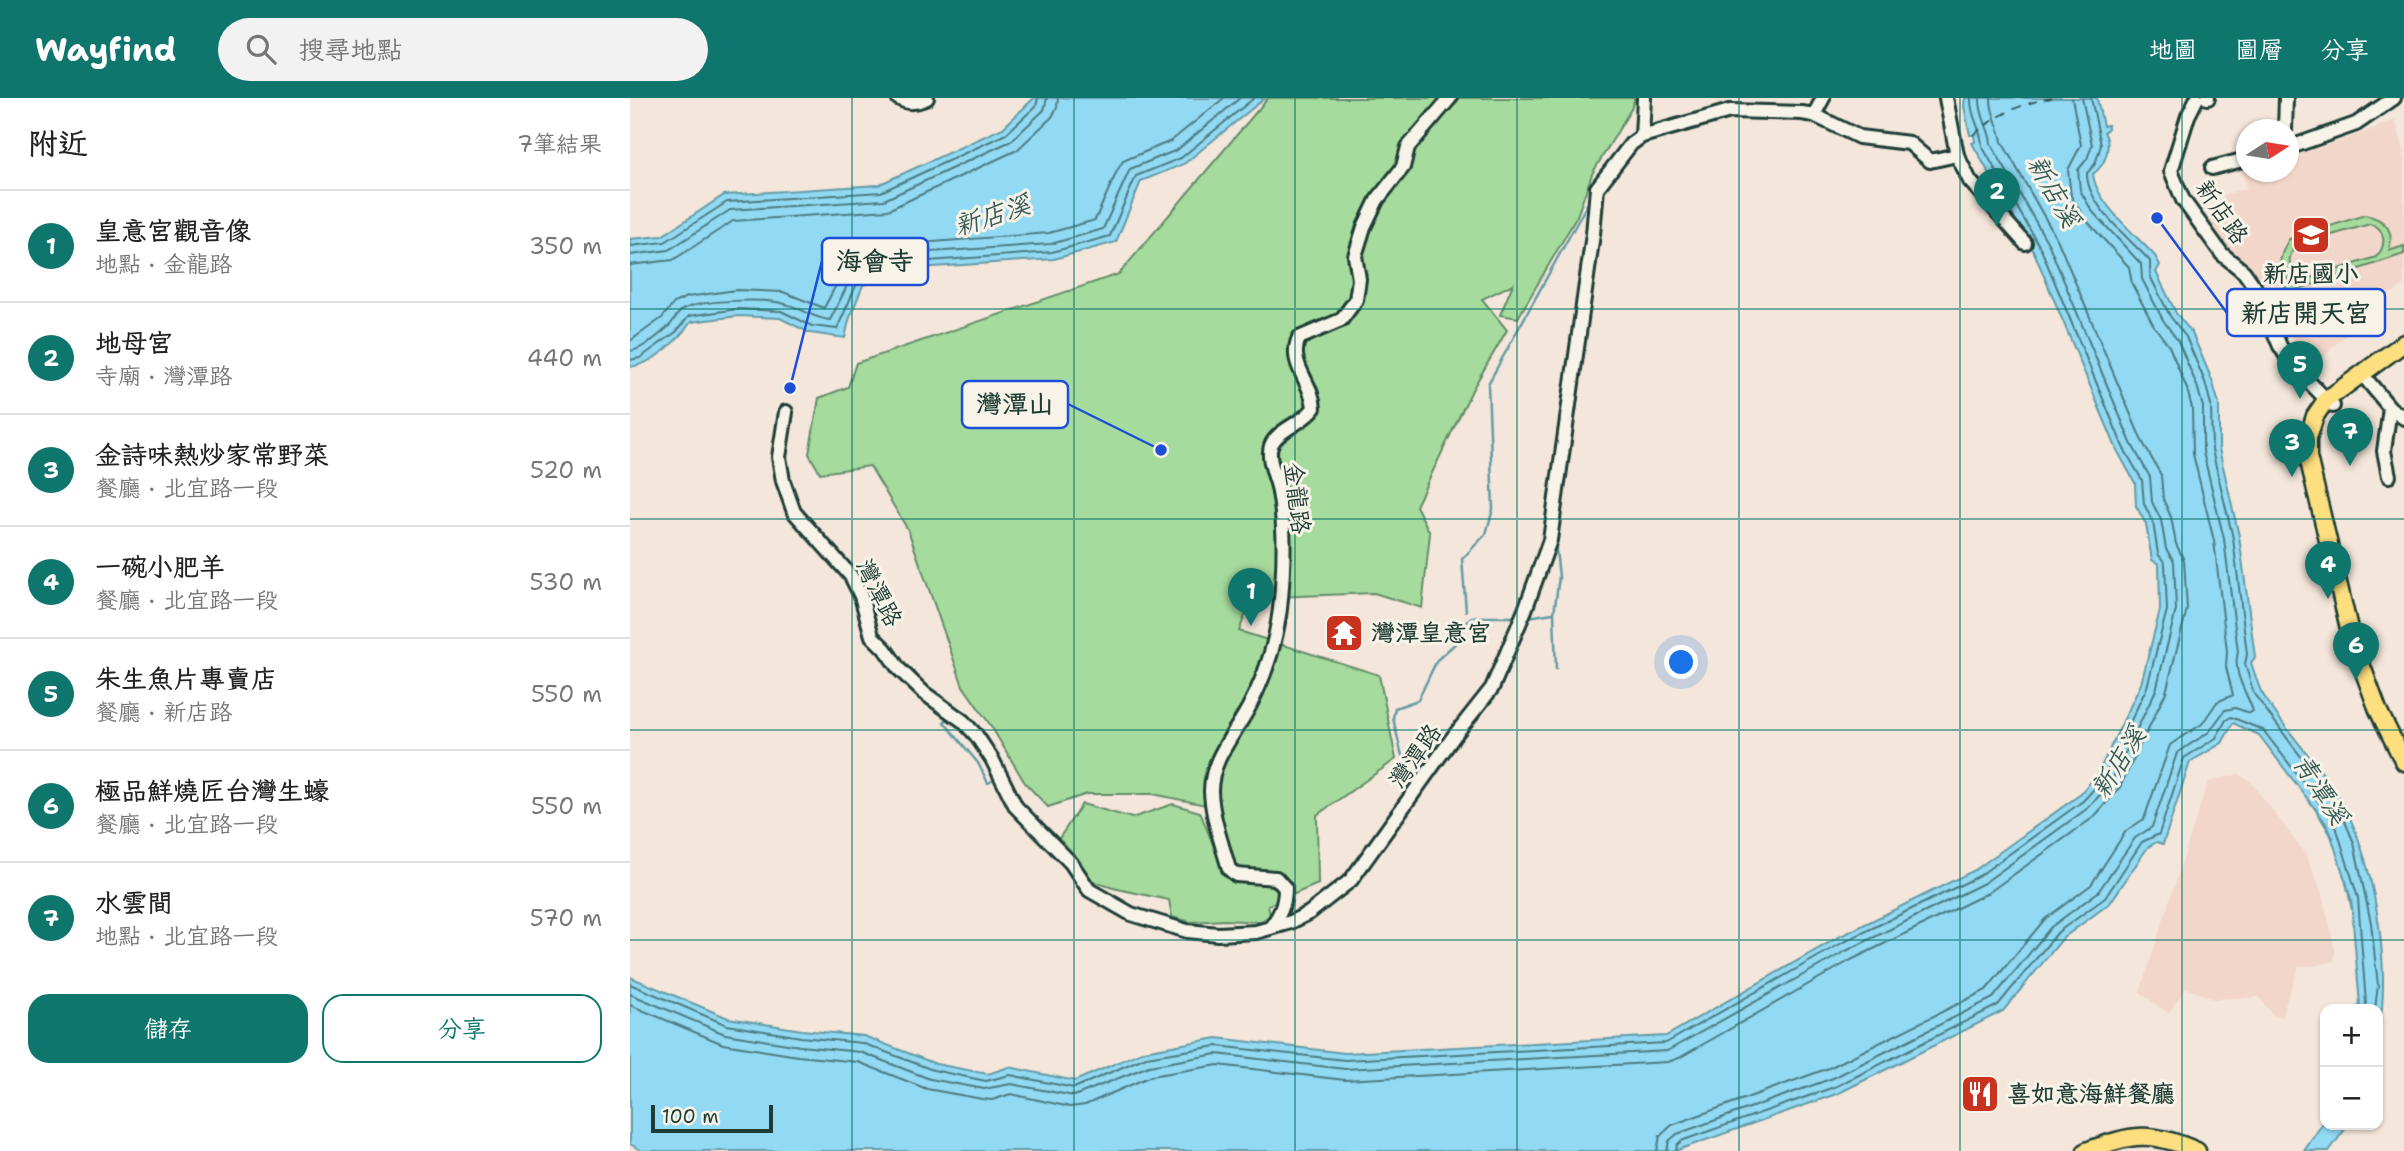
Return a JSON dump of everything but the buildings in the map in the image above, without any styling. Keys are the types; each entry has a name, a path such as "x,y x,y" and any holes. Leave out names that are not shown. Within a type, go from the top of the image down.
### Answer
{"main road":[{"path":"2404,343 2315,416 2308,438 2308,457 2351,637 2378,710 2404,762"},
{"path":"2364,377 2404,354"},
{"path":"2330,403 2317,436 2316,448 2369,662 2404,741"},
{"path":"2086,1151 2130,1136 2152,1136 2175,1141 2197,1151"}],"street":[{"path":"898,98 904,102 921,100"},
{"name":"金龍路","path":"1270,928 1285,902 1284,888 1276,878 1236,875 1229,869 1213,810 1211,788 1222,750 1249,706 1260,680 1272,648 1280,609 1283,531 1279,489 1270,457 1271,445 1279,435 1302,421 1314,408 1311,390 1296,363 1295,348 1299,338 1341,320 1356,300 1359,279 1355,256 1364,227 1377,200 1403,167 1408,147 1450,98"},
{"path":"1644,98 1642,136 1730,111 1814,115 1859,137 1909,143 1930,161 1957,155"},
{"path":"1730,111 1733,98"},
{"path":"1814,115 1823,98"},
{"path":"1946,98 1957,155 1970,181 2025,243"},
{"name":"新店路","path":"2197,98 2171,170 2183,200 2222,254 2244,272 2254,286 2280,346 2293,366 2330,403"},
{"path":"2285,119 2286,98"},
{"path":"2299,144 2356,124 2394,98"},
{"name":"灣潭路","path":"786,412 779,457 793,512 851,576 861,596 872,636 886,649 899,669 924,693 963,721 976,735 1016,807 1071,863 1089,890 1131,914 1187,931 1218,934 1256,932 1270,928 1310,913 1351,880 1454,736 1492,688 1525,610 1550,540 1588,273 1597,188 1631,144 1642,136"},
{"path":"2212,168 2236,162"},
{"path":"2364,377 2390,408 2404,418"},
{"path":"2389,476 2384,451 2390,408"}],"shaded area":[{"name":"新店國小","path":"2395,120 2404,150 2404,285 2360,314 2349,333 2333,346 2321,361 2313,364 2287,331 2273,302 2253,271 2238,260 2208,220 2227,216 2224,194 2247,189 2245,182 2299,182 2299,155"},
{"path":"2239,774 2250,781 2306,855 2320,888 2335,951 2334,961 2299,966 2281,1017 2273,1015 2259,997 2214,999 2186,988 2168,1013 2140,992 2208,782"}],"green space":[{"path":"1268,98 1635,98 1592,174 1577,216 1518,318 1500,315 1513,284 1482,299 1507,330 1472,390 1416,506 1430,533 1422,608 1374,593 1252,598 1239,631 1379,675 1396,759 1317,815 1318,884 1268,905 1270,915 1260,922 1191,922 1172,917 1169,900 1113,888 1086,879 1058,840 1082,804 1132,818 1173,804 1200,812 1226,877 1241,882 1223,861 1206,805 1153,794 1087,794 1048,807 1025,783 963,686 908,530 870,466 820,473 809,454 819,398 848,387 856,363 1119,274"},
{"path":"2365,215 2378,219 2387,227 2391,237 2389,251 2404,246 2404,254 2287,293 2285,287 2294,283 2283,274 2280,264 2289,239","holes":["2370,224 2375,226 2383,238 2382,248 2376,257 2308,279 2296,274 2290,266 2291,256 2297,245"]}],"water":[{"name":"新店溪","path":"1034,98 1265,98 1184,164 1141,181 1116,242 1054,259 903,269 863,285 845,338 810,333 780,318 738,316 691,322 679,337 656,356 630,367 630,239 662,236 724,195 878,185 1003,128"},
{"name":"新店溪","path":"1965,98 2097,98 2103,126 2108,125 2108,128 2104,132 2106,154 2093,174 2096,185 2109,207 2155,256 2160,265 2156,272 2176,313 2192,333 2212,380 2219,404 2219,449 2239,536 2255,657 2251,663 2262,693 2336,792 2360,844 2370,876 2381,944 2382,1004 2360,1004 2351,899 2328,826 2259,735 2233,723 2222,743 2190,762 2163,844 2157,842 2148,847 2110,903 2063,938 2003,1011 1839,1093 1675,1151 642,1151 630,1144 630,977 728,1018 802,1030 864,1036 936,1064 988,1074 1009,1067 1075,1081 1144,1051 1217,1038 1345,1053 1666,1036 1839,937 1975,870 2078,796 2097,775 2141,684 2160,610 2159,564 2152,560 2146,524 2136,506 2135,483 2117,450 2034,252 1972,143 1975,142 1974,135 1970,135"},
{"path":"2320,1127 2320,1130 2344,1130 2329,1151 2304,1151"}],"waterway":[{"path":"1653,127 1697,114"},
{"path":"1466,611 1462,559 1486,534 1493,509 1488,384 1590,199"},
{"path":"1555,540 1559,577 1554,613 1556,669"},
{"path":"1528,617 1553,613"},
{"path":"1402,756 1393,718 1395,708 1418,700 1437,660 1457,642 1468,620 1474,617 1518,617"},
{"path":"950,717 944,722 978,763 988,783 998,778"},
{"name":"青潭溪","path":"2315,808 2333,838"},
{"name":"青潭溪","path":"2346,881 2352,909"}],"ferry route":[{"path":"1973,135 2010,111 2052,98"}],"place":[{"name":"新店開天宮","path":"2157,218"},
{"name":"地母宮","path":"1997,226"},
{"name":"新店國小","path":"2311,235"},
{"name":"海會寺","path":"790,388"},
{"name":"朱生魚片專賣店","path":"2300,399"},
{"name":"灣潭山","path":"1161,450"},
{"name":"水雲間","path":"2350,466"},
{"name":"金詩味熱炒家常野菜","path":"2292,477"},
{"name":"一碗小肥羊","path":"2328,599"},
{"name":"皇意宮觀音像","path":"1251,626"},
{"name":"灣潭皇意宮","path":"1344,633"},
{"name":"極品鮮燒匠台灣生蠔","path":"2356,680"},
{"name":"喜如意海鮮餐廳","path":"1980,1094"}]}
